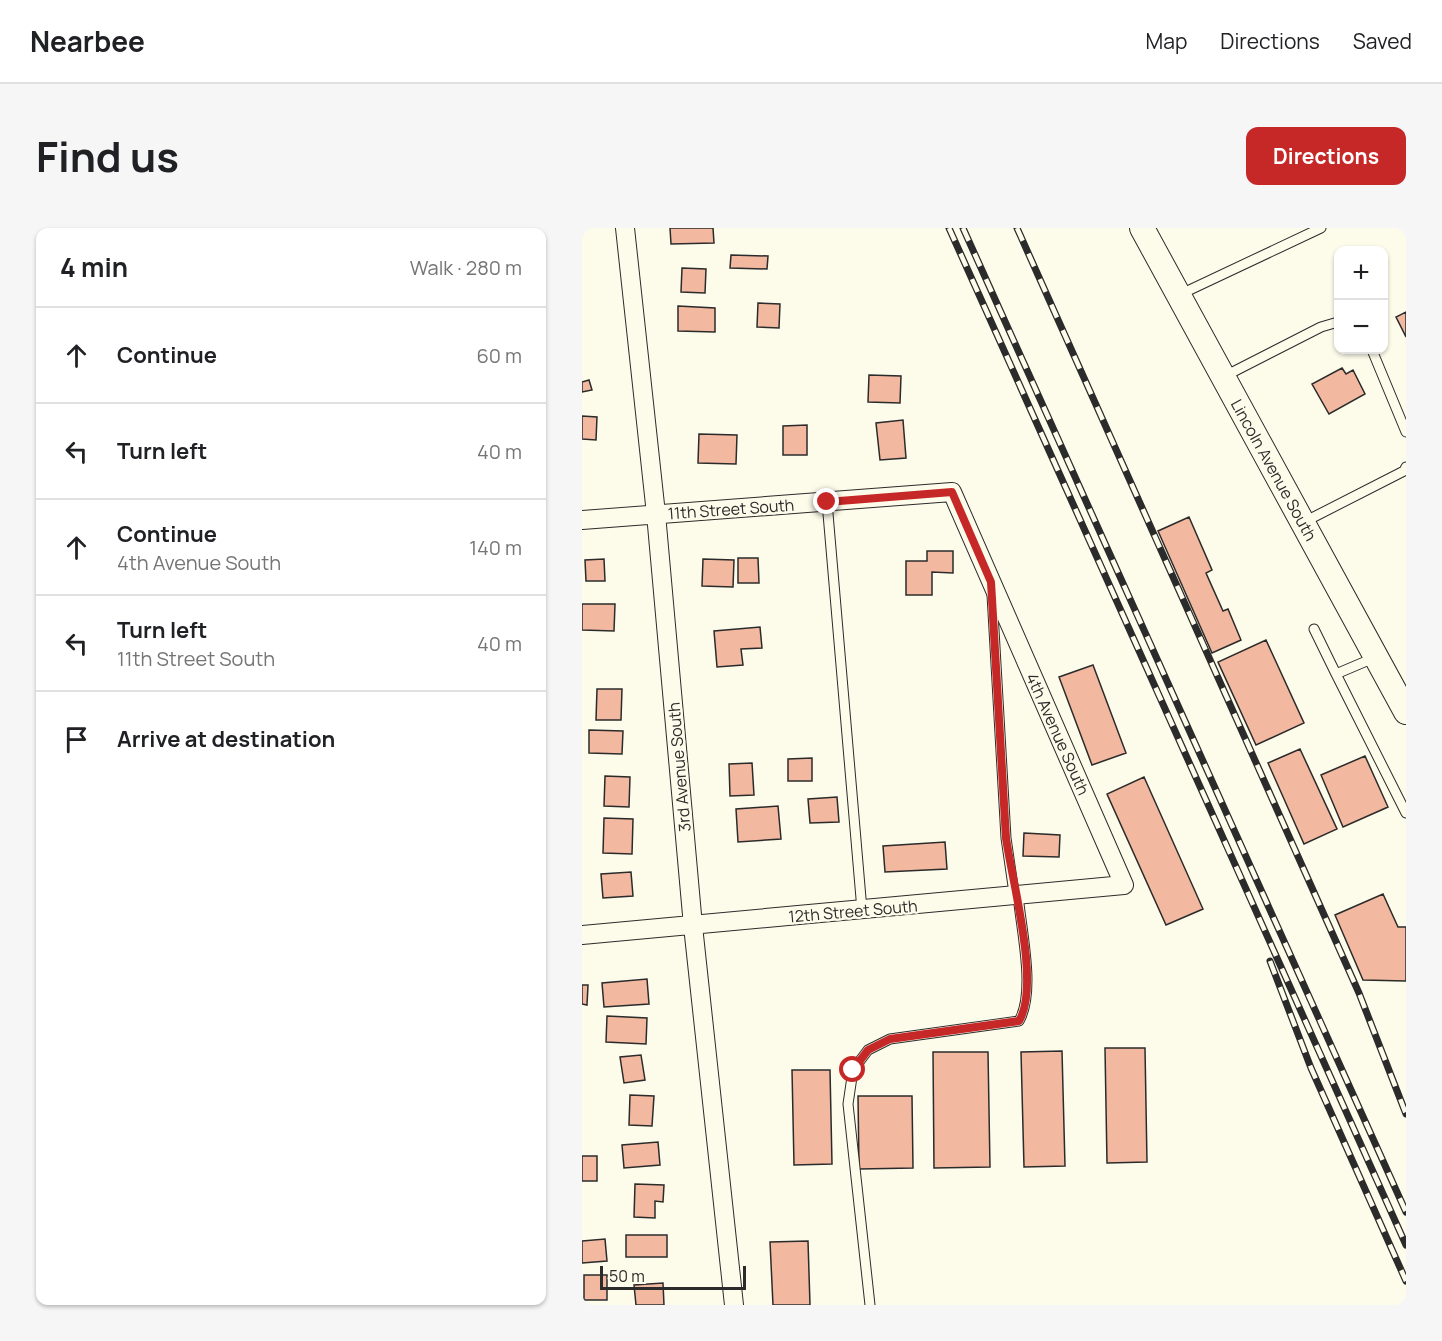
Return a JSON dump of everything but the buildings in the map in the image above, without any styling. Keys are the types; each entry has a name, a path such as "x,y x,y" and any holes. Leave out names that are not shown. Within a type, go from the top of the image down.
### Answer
{"street":[{"name":"3rd Avenue South","path":"625,228 656,514 693,926 734,1305"},
{"name":"Lincoln Avenue South","path":"1142,228 1406,712"},
{"name":"11th Street South","path":"582,520 952,492"},
{"name":"4th Avenue South","path":"952,492 1124,885"},
{"name":"12th Street South","path":"582,935 1124,885"}],"lane":[{"path":"1178,295 1321,228"},
{"path":"1223,377 1321,327 1334,323"},
{"path":"1374,354 1406,432"},
{"path":"1302,522 1404,471 1406,466"},
{"path":"827,502 862,910"},
{"name":"4th Avenue South","path":"870,1305 848,1104 853,1070 868,1050 890,1039 1019,1021 1026,1009 1027,990 1018,895 1012,879 1006,838 991,582"},
{"path":"1314,629 1403,799 1406,813"},
{"path":"1336,674 1376,657"}],"railway":[{"path":"949,228 1406,1245"},
{"path":"963,228 1406,1212"},
{"path":"1017,228 1359,993 1406,1114"},
{"path":"1270,961 1311,1068 1406,1281"}],"route":[{"path":"827,502 952,492 991,582 1006,838 1011,872 1018,895 1027,990 1026,1009 1019,1021 958,1027 890,1039 868,1050 853,1070"}]}
